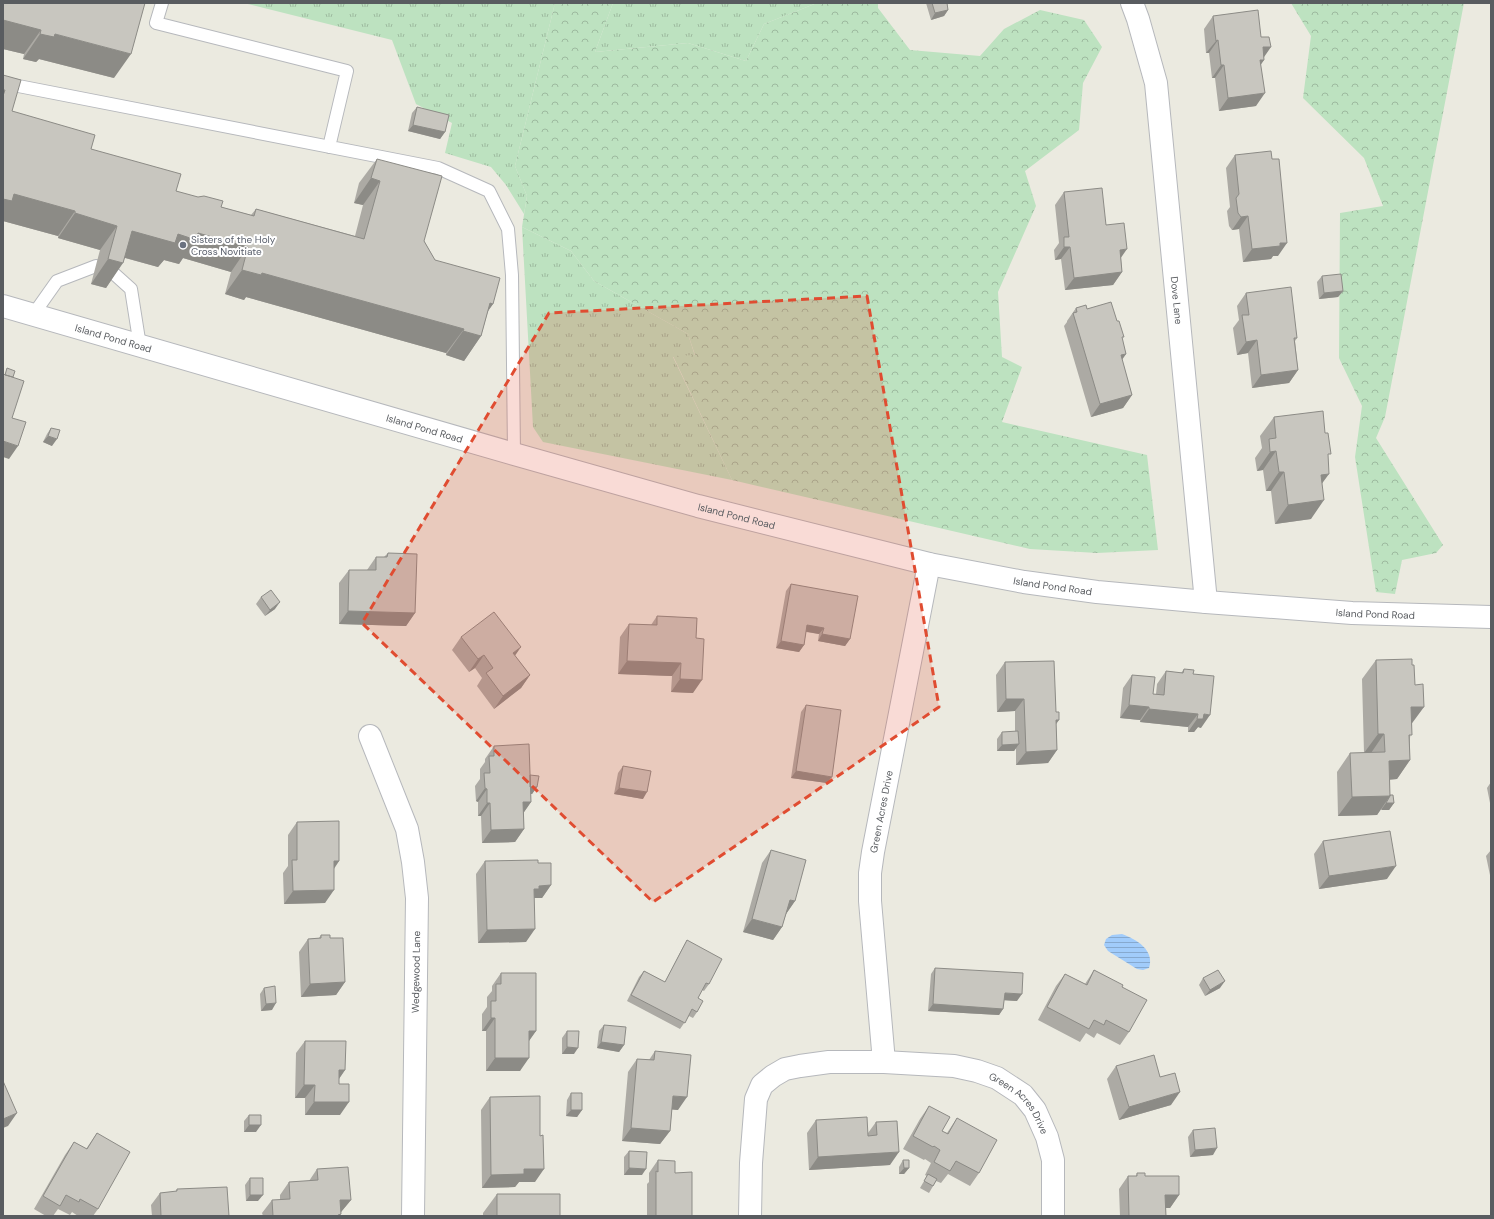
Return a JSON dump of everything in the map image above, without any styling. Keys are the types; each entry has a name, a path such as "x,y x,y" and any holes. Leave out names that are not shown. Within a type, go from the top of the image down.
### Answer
{"street":[{"name":"Dove Lane","path":"1132,3 1156,83 1206,602"},
{"name":"Island Pond Road","path":"3,306 698,506 929,564 1024,582 1097,592 1352,613 1491,617"},
{"name":"Green Acres Drive","path":"884,1062 871,919 870,873 929,564"},
{"name":"Wedgewood Lane","path":"370,736 407,828 417,898 413,1216"},
{"name":"Green Acres Drive","path":"750,1216 751,1163 756,1099 762,1085 772,1076 785,1070 800,1066 829,1062 884,1062 954,1066 977,1071 997,1078 1023,1095 1035,1110 1047,1137 1053,1160 1053,1216"}],"lane":[{"path":"162,3 156,23 347,71 329,147"},
{"path":"3,83 438,168 489,191 508,229 512,275 514,454"},
{"path":"33,315 57,281 96,266 111,271 132,289 140,346"}],"highlighted area":[{"path":"867,296 939,707 653,902 362,623 549,313"}],"green space":[{"path":"244,3 555,3 515,166 527,196 524,214 506,185 491,167 445,153 452,123 416,104 392,40"},
{"path":"555,3 613,3 595,52 688,43 746,61 764,24 817,3 878,3 878,8 910,50 980,56 1004,29 1040,10 1084,20 1102,47 1083,83 1079,130 1025,171 1036,206 998,292 1002,357 1022,367 1002,422 1147,455 1158,550 1097,553 1030,549 732,480 673,356 695,355 688,334 594,281 571,251 522,227 527,196 515,166"},
{"path":"613,3 817,3 764,24 746,61 688,43 595,52"},
{"path":"1291,3 1464,3 1385,417 1376,438 1443,545 1436,553 1402,560 1395,594 1376,592 1355,457 1362,406 1339,358 1340,213 1383,206 1364,158 1303,98 1311,36"},
{"path":"522,227 571,251 594,281 688,334 695,356 673,357 732,480 543,442 533,427"}],"water":[{"path":"1122,934 1138,942 1147,951 1150,962 1149,968 1143,970 1137,969 1108,951 1104,945 1106,939 1112,935"}],"building":[{"path":"3,3 145,3 131,54 55,34 54,37 40,34 41,30 3,20"},
{"path":"932,3 947,3 948,10 935,13"},
{"path":"1258,10 1261,37 1269,37 1271,47 1263,47 1264,60 1260,60 1265,93 1228,98 1224,65 1221,65 1213,16"},
{"path":"3,75 21,80 12,111 95,135 91,149 181,174 176,191 198,197 204,196 223,201 221,207 254,216 256,209 364,239 380,181 371,178 377,159 442,176 424,241 435,260 500,278 493,304 490,303 481,336 463,331 464,329 262,273 261,275 242,270 248,247 198,233 196,240 178,234 175,243 132,231 123,263 108,259 117,226 75,213 75,211 14,194 12,201 3,199 3,96 5,90 3,90"},
{"path":"417,107 449,115 445,132 413,125"},
{"path":"1271,151 1272,159 1279,159 1287,243 1280,243 1280,246 1252,249 1248,216 1241,217 1238,213 1236,198 1239,194 1235,155"},
{"path":"1102,188 1106,225 1124,223 1127,249 1120,250 1122,272 1074,278 1070,247 1064,247 1064,237 1069,237 1064,192"},
{"path":"1341,274 1343,291 1324,293 1322,276"},
{"path":"1291,287 1297,338 1294,338 1298,370 1261,375 1257,340 1246,342 1242,315 1249,315 1246,293"},
{"path":"1111,302 1124,337 1122,337 1126,354 1121,355 1132,395 1100,404 1073,313 1077,312 1076,308 1086,305 1087,309"},
{"path":"7,368 15,371 13,377 5,375"},
{"path":"3,374 24,381 12,418 26,422 18,446 3,441"},
{"path":"1323,411 1325,433 1328,433 1331,454 1328,454 1329,474 1321,475 1324,500 1288,505 1284,472 1279,472 1276,451 1270,452 1269,439 1276,438 1274,417"},
{"path":"51,428 60,430 57,439 48,436"},
{"path":"388,553 417,554 415,613 348,611 349,570 376,570 376,557 387,557"},
{"path":"791,584 858,596 850,639 822,634 824,628 807,625 804,645 781,641"},
{"path":"271,590 280,602 270,610 261,597"},
{"path":"494,612 521,647 513,653 530,675 503,696 486,673 493,668 484,655 478,659 461,637"},
{"path":"657,616 697,618 696,638 704,639 702,680 680,679 681,663 627,661 629,624 657,625"},
{"path":"1412,659 1412,665 1414,665 1415,685 1423,684 1424,707 1411,707 1412,735 1409,735 1410,760 1389,761 1390,796 1352,797 1350,753 1385,752 1384,734 1378,734 1376,660"},
{"path":"1054,661 1056,712 1059,712 1059,720 1056,720 1057,750 1026,752 1024,699 1006,699 1005,662"},
{"path":"1184,669 1194,670 1193,674 1214,676 1210,715 1204,714 1203,719 1197,719 1198,714 1149,709 1149,707 1129,705 1132,675 1155,677 1153,694 1164,695 1166,671 1183,673"},
{"path":"806,705 841,710 832,777 796,771"},
{"path":"1018,731 1019,744 1002,745 1002,732"},
{"path":"529,744 531,802 523,802 524,829 491,830 490,803 487,803 487,789 485,788 484,773 490,773 489,756 494,756 494,746"},
{"path":"623,766 651,771 647,792 619,788"},
{"path":"530,775 539,776 537,787 530,787"},
{"path":"1393,795 1394,803 1386,803 1390,796"},
{"path":"339,821 339,861 334,861 334,890 293,891 292,860 297,860 297,822"},
{"path":"1390,831 1396,866 1329,876 1323,841"},
{"path":"771,850 806,860 795,901 790,900 782,927 752,919"},
{"path":"538,860 538,863 551,863 551,885 539,886 539,889 534,889 535,929 487,930 485,861"},
{"path":"321,935 330,935 330,938 343,938 345,982 310,984 308,939 321,938"},
{"path":"687,940 722,959 709,984 706,983 698,998 703,1001 697,1012 692,1009 685,1023 631,995 644,971 665,982"},
{"path":"935,968 1023,973 1022,994 1005,993 1003,1009 933,1004"},
{"path":"1094,970 1123,985 1122,987 1147,1000 1129,1032 1106,1020 1104,1025 1094,1020 1089,1029 1047,1007 1065,974 1087,985"},
{"path":"1218,970 1225,981 1210,990 1203,978"},
{"path":"501,973 536,973 536,1031 529,1031 529,1058 495,1058 495,1018 491,1018 491,1001 496,1001 496,984 501,984"},
{"path":"275,986 276,1003 266,1004 264,988"},
{"path":"604,1025 626,1027 624,1045 601,1042"},
{"path":"567,1031 579,1031 578,1048 567,1047"},
{"path":"305,1041 346,1041 345,1070 339,1070 339,1084 349,1084 349,1102 314,1102 315,1085 304,1085"},
{"path":"655,1051 691,1055 687,1097 673,1096 670,1131 631,1128 637,1059 654,1060"},
{"path":"1154,1055 1160,1077 1175,1073 1180,1092 1129,1107 1116,1066"},
{"path":"3,1081 17,1113 3,1119"},
{"path":"571,1093 582,1093 582,1110 571,1110"},
{"path":"540,1096 540,1136 543,1135 544,1169 524,1169 524,1174 491,1175 490,1097"},
{"path":"929,1106 950,1117 942,1131 948,1134 957,1118 997,1140 979,1173 956,1161 950,1171 934,1162 940,1150 913,1136"},
{"path":"249,1115 261,1115 261,1125 249,1125"},
{"path":"867,1117 868,1136 877,1135 876,1122 897,1121 899,1152 818,1157 816,1120"},
{"path":"1215,1128 1217,1148 1195,1150 1193,1130"},
{"path":"97,1133 130,1152 98,1209 80,1199 79,1202 66,1195 60,1206 43,1196 74,1142 87,1149"},
{"path":"629,1151 647,1152 646,1169 629,1168"},
{"path":"658,1160 675,1161 675,1173 692,1172 692,1216 656,1216 656,1171 658,1172"},
{"path":"903,1160 909,1160 909,1168 904,1168"},
{"path":"348,1167 351,1200 340,1200 341,1214 338,1216 273,1216 272,1200 290,1199 289,1182 318,1180 317,1169"},
{"path":"1137,1173 1145,1173 1145,1176 1179,1176 1179,1195 1165,1195 1166,1216 1129,1216 1128,1176 1137,1176"},
{"path":"928,1174 937,1179 933,1186 924,1181"},
{"path":"250,1178 263,1178 263,1195 250,1195"},
{"path":"227,1187 229,1216 161,1216 160,1193 177,1191 177,1189"},
{"path":"497,1194 560,1194 560,1216 497,1216"}],"place":[{"name":"Sisters of the Holy Cross Novitiate","path":"183,245"}]}
